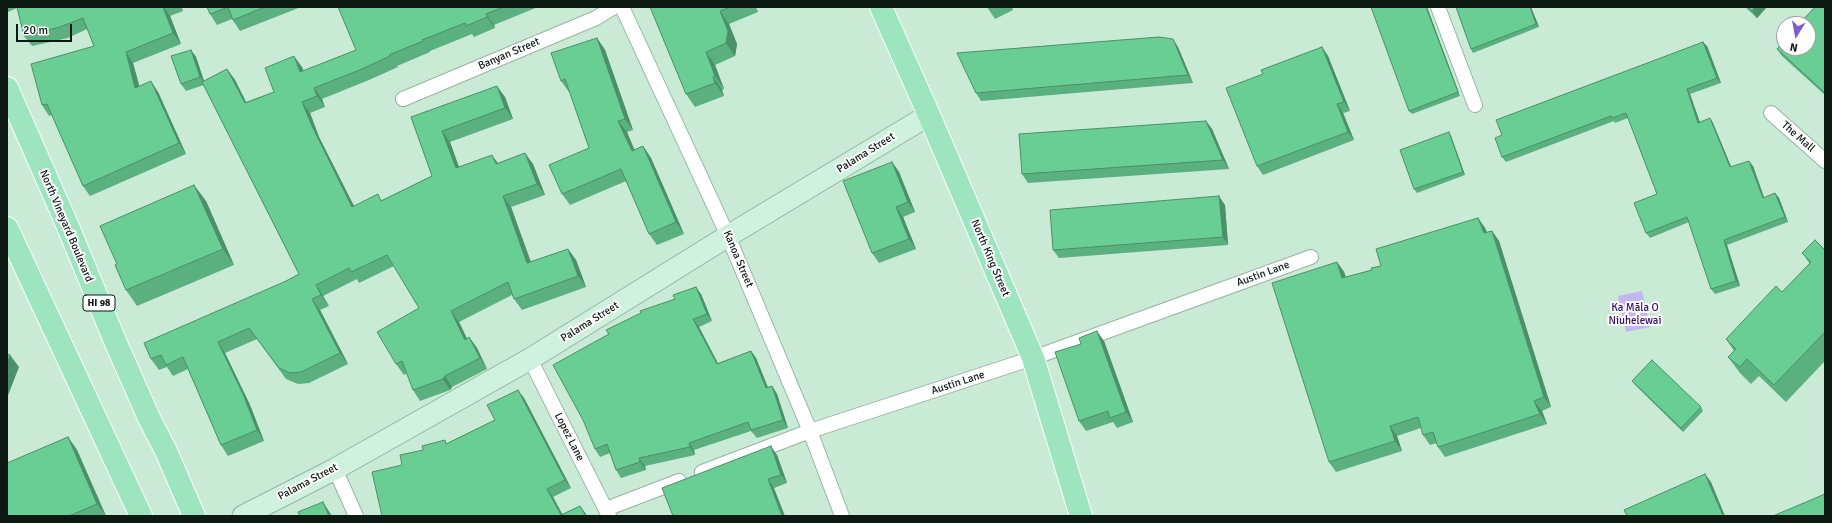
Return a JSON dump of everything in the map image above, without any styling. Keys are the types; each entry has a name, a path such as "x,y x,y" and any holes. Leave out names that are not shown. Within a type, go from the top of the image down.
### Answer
{"main road":[{"name":"North King Street","path":"881,7 1033,358 1081,516"},
{"name":"North Vineyard Boulevard","path":"7,88 69,229 114,341 149,418 166,451 194,516"},
{"path":"7,228 141,516"}],"street":[{"name":"Banyan Street","path":"403,99 596,18 614,7"},
{"name":"Kanoa Street","path":"622,7 728,236 810,431 842,516"},
{"path":"1438,7 1475,105"},
{"name":"The Mall","path":"1771,113 1825,161"},
{"name":"Palama Street","path":"243,516 335,469 530,359 728,236 929,115"},
{"name":"Austin Lane","path":"608,513 810,431 1033,358 1311,257"},
{"name":"Lopez Lane","path":"530,359 608,513"},
{"path":"335,469 356,516"}],"green space":[{"name":"Ka Māla O Niuhelewai","path":"1642,291 1650,327 1626,332 1618,296"}],"building":[{"path":"17,7 163,7 173,33 126,52 135,88 151,81 179,143 83,186 47,104 42,105 31,64 94,46 83,18 60,27 24,36"},
{"path":"207,7 228,7 210,14"},
{"path":"228,7 265,7 233,20"},
{"path":"338,7 503,7 486,14 487,17 466,26 465,23 422,40 423,41 389,55 390,56 362,69 314,88 317,96 302,102 312,126 352,207 378,194 381,201 432,176 411,117 497,86 505,108 442,131 456,168 492,155 496,164 525,153 537,184 503,196 527,263 568,249 578,276 514,299 508,282 451,311 465,340 469,337 480,358 445,376 443,379 413,390 402,361 396,364 377,332 419,308 387,255 351,272 349,268 316,285 321,295 312,299 340,353 301,372 290,373 279,368 249,328 218,342 243,394 257,430 221,445 183,357 166,365 161,355 151,359 144,343 299,274 202,82 227,69 245,103 274,92 265,68 294,56 300,72 356,50"},
{"path":"650,7 730,7 720,11 728,31 726,43 706,52 715,76 713,77 715,83 686,94"},
{"path":"1371,7 1426,7 1458,92 1409,111"},
{"path":"1456,7 1530,7 1536,24 1471,49"},
{"path":"1748,7 1755,7 1752,11"},
{"path":"1815,7 1825,7 1825,93 1785,56 1816,56 1816,16 1807,16"},
{"path":"1159,37 1173,39 1188,75 976,93 957,53"},
{"path":"597,38 625,119 618,121 632,151 643,146 676,222 649,234 621,169 562,194 549,165 589,148 565,79 561,81 551,53"},
{"path":"1703,42 1717,78 1687,89 1698,123 1710,118 1730,167 1749,161 1763,198 1775,193 1785,217 1724,240 1736,281 1711,289 1687,217 1646,233 1634,203 1657,194 1626,113 1612,118 1611,116 1502,157 1495,138 1502,135 1496,120"},
{"path":"1322,47 1344,102 1337,104 1348,132 1257,166 1226,88 1263,74 1261,70"},
{"path":"191,50 200,77 181,84 171,56"},
{"path":"1206,121 1223,160 1022,174 1019,134"},
{"path":"1449,132 1463,172 1414,189 1400,150"},
{"path":"892,162 908,202 896,207 909,239 872,253 843,181"},
{"path":"194,185 223,249 126,290 115,265 117,264 100,226"},
{"path":"1219,196 1223,237 1053,250 1050,210"},
{"path":"1478,218 1484,233 1492,231 1544,397 1534,401 1540,414 1438,447 1433,432 1423,435 1418,417 1390,426 1395,441 1329,462 1272,283 1337,262 1342,278 1372,270 1371,268 1381,266 1376,249"},
{"path":"1815,240 1825,250 1825,332 1774,385 1747,359 1740,367 1728,357 1736,349 1726,339 1776,286 1782,292 1811,262 1802,253"},
{"path":"696,287 707,314 693,319 717,364 751,351 766,388 772,386 783,420 751,430 748,422 689,443 690,447 639,458 640,462 616,470 607,444 595,449 583,420 553,365 609,334 606,330 641,313 640,311 675,299 673,295"},
{"path":"1097,331 1126,412 1110,418 1108,411 1079,421 1055,352 1081,344 1079,338"},
{"path":"7,354 10,355 7,364"},
{"path":"1652,360 1701,407 1681,428 1632,381"},
{"path":"518,390 565,480 547,489 561,515 580,506 586,516 382,516 372,472 402,465 400,455 423,450 422,446 445,440 446,444 495,420 487,405"},
{"path":"68,437 97,504 69,516 7,516 7,463"},
{"path":"771,446 781,475 768,479 782,516 673,516 662,488"},
{"path":"1705,474 1723,516 1627,516 1624,510"},
{"path":"1825,494 1825,516 1773,516"},
{"path":"323,502 329,516 300,516 298,512"}]}
